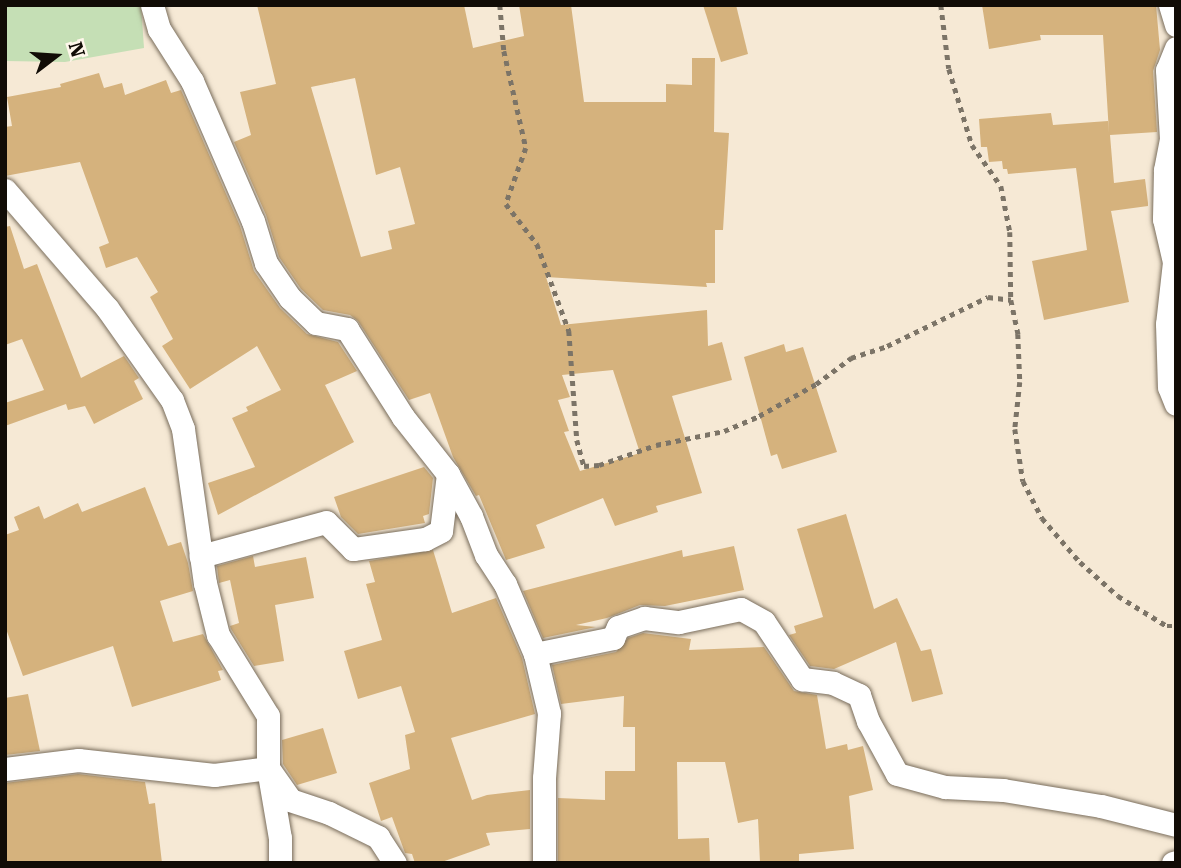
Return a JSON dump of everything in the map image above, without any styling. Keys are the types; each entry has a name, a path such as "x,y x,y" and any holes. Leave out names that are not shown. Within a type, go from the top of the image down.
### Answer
{"street":[{"path":"152,5 159,29 192,81 253,221 266,263 290,298 316,323 347,329 403,417 448,474 471,516 486,555 505,584 535,654 550,713 544,778 544,863"},
{"path":"1170,5 1176,25"},
{"path":"1176,48 1167,70 1171,139 1165,170 1164,219 1174,262 1167,336 1169,387 1176,404"},
{"path":"5,190 107,308 172,400 183,429 201,556 218,635 268,716 268,768 280,838 281,863"},
{"path":"201,556 326,522 353,549 425,539 442,531 448,474"},
{"path":"535,654 613,638 618,627 644,618 679,622 741,609 764,622 802,680 833,683 859,695 868,721 898,774 944,787 1003,790 1101,806 1176,825"},
{"path":"5,769 78,760 214,775 268,768"},
{"path":"268,768 290,800 328,813 378,836 395,863"}],"path":[{"path":"500,5 504,51 526,148 506,204 537,244 546,262 569,331 577,440 584,466 599,465 656,445 723,431 758,416 816,384 851,358 887,346 988,297 1011,299"},
{"path":"941,5 948,69 972,145 1001,186 1010,232 1011,299 1018,334 1020,382 1015,429 1023,481 1042,518 1080,562 1118,596 1167,626 1176,626"}],"green space":[{"path":"5,5 141,5 144,48 65,62 5,61"}],"building":[{"path":"257,5 464,5 473,48 524,36 519,5 571,5 584,102 666,102 666,84 692,85 692,58 715,58 714,132 729,133 723,230 715,230 715,283 706,283 707,287 546,277 561,325 707,310 708,346 722,342 732,380 672,396 702,493 656,506 658,512 615,526 603,498 536,525 545,548 506,560 479,495 476,496 453,457 430,393 409,400 358,321 350,315 323,310 301,289 279,257 266,215 234,142 251,135 240,92 276,84","holes":["355,78 376,175 400,167 415,224 388,231 392,249 361,257 311,87","613,370 640,453 580,471 564,432 569,431 558,400 570,397 562,375"]},
{"path":"703,5 736,5 748,54 721,62"},
{"path":"982,5 1156,5 1160,50 1153,71 1157,132 1110,135 1114,183 1145,179 1148,203 1148,206 1111,211 1129,302 1044,320 1032,261 1087,250 1076,168 1008,174 1007,169 1003,169 1002,161 989,162 987,147 981,147 979,119 1051,113 1053,125 1108,121 1109,133 1103,35 1040,35 1041,40 989,49"},
{"path":"99,73 104,88 122,83 125,95 166,80 171,93 181,90 240,226 254,271 280,308 307,334 338,342 357,371 325,385 354,442 218,515 208,483 255,467 232,418 248,411 246,407 281,390 257,346 190,389 162,346 173,339 150,297 158,292 137,257 106,268 99,247 109,243 80,162 5,176 5,127 12,126 7,97 61,87 60,84"},
{"path":"10,226 24,269 37,264 81,378 124,356 139,378 134,381 143,399 94,424 85,406 68,410 66,404 5,426 5,403 44,390 22,339 5,345 5,227"},
{"path":"784,344 786,352 803,347 837,452 782,469 777,454 771,456 744,357"},
{"path":"424,467 433,478 429,514 423,516 425,523 358,534 341,517 334,497"},
{"path":"145,487 168,546 181,542 188,563 193,591 160,601 173,642 203,634 223,670 218,671 221,680 132,707 113,646 23,676 5,626 5,535 19,530 14,517 39,506 44,519 78,503 82,512"},
{"path":"846,514 874,609 897,598 921,651 931,649 943,694 912,702 896,642 834,669 810,666 789,635 796,633 794,626 823,617 797,529"},
{"path":"734,546 744,590 665,606 640,605 607,618 576,625 596,627 543,638 523,591 682,550 683,557"},
{"path":"433,550 452,613 496,598 522,658 535,714 451,738 472,800 487,795 530,790 530,829 486,833 490,845 439,863 415,863 412,854 405,853 392,817 381,821 369,783 410,769 405,735 415,732 401,686 358,699 344,651 382,640 366,584 375,582 369,561"},
{"path":"253,556 255,567 306,557 314,598 275,605 284,661 254,666 231,629 230,626 239,623 230,580 219,583 217,566"},
{"path":"643,633 691,639 689,650 764,647 794,691 817,695 826,749 847,744 848,750 863,746 873,790 849,796 854,849 799,854 799,863 760,863 758,819 738,823 725,762 677,762 678,839 709,838 710,863 558,863 558,798 605,800 605,771 635,771 635,727 623,727 624,696 561,704 552,665 616,652 628,638"},
{"path":"28,694 40,751 5,755 5,698"},
{"path":"323,728 337,773 297,785 283,764 282,740"},
{"path":"78,774 145,782 149,804 155,803 162,863 5,863 5,783"}]}
